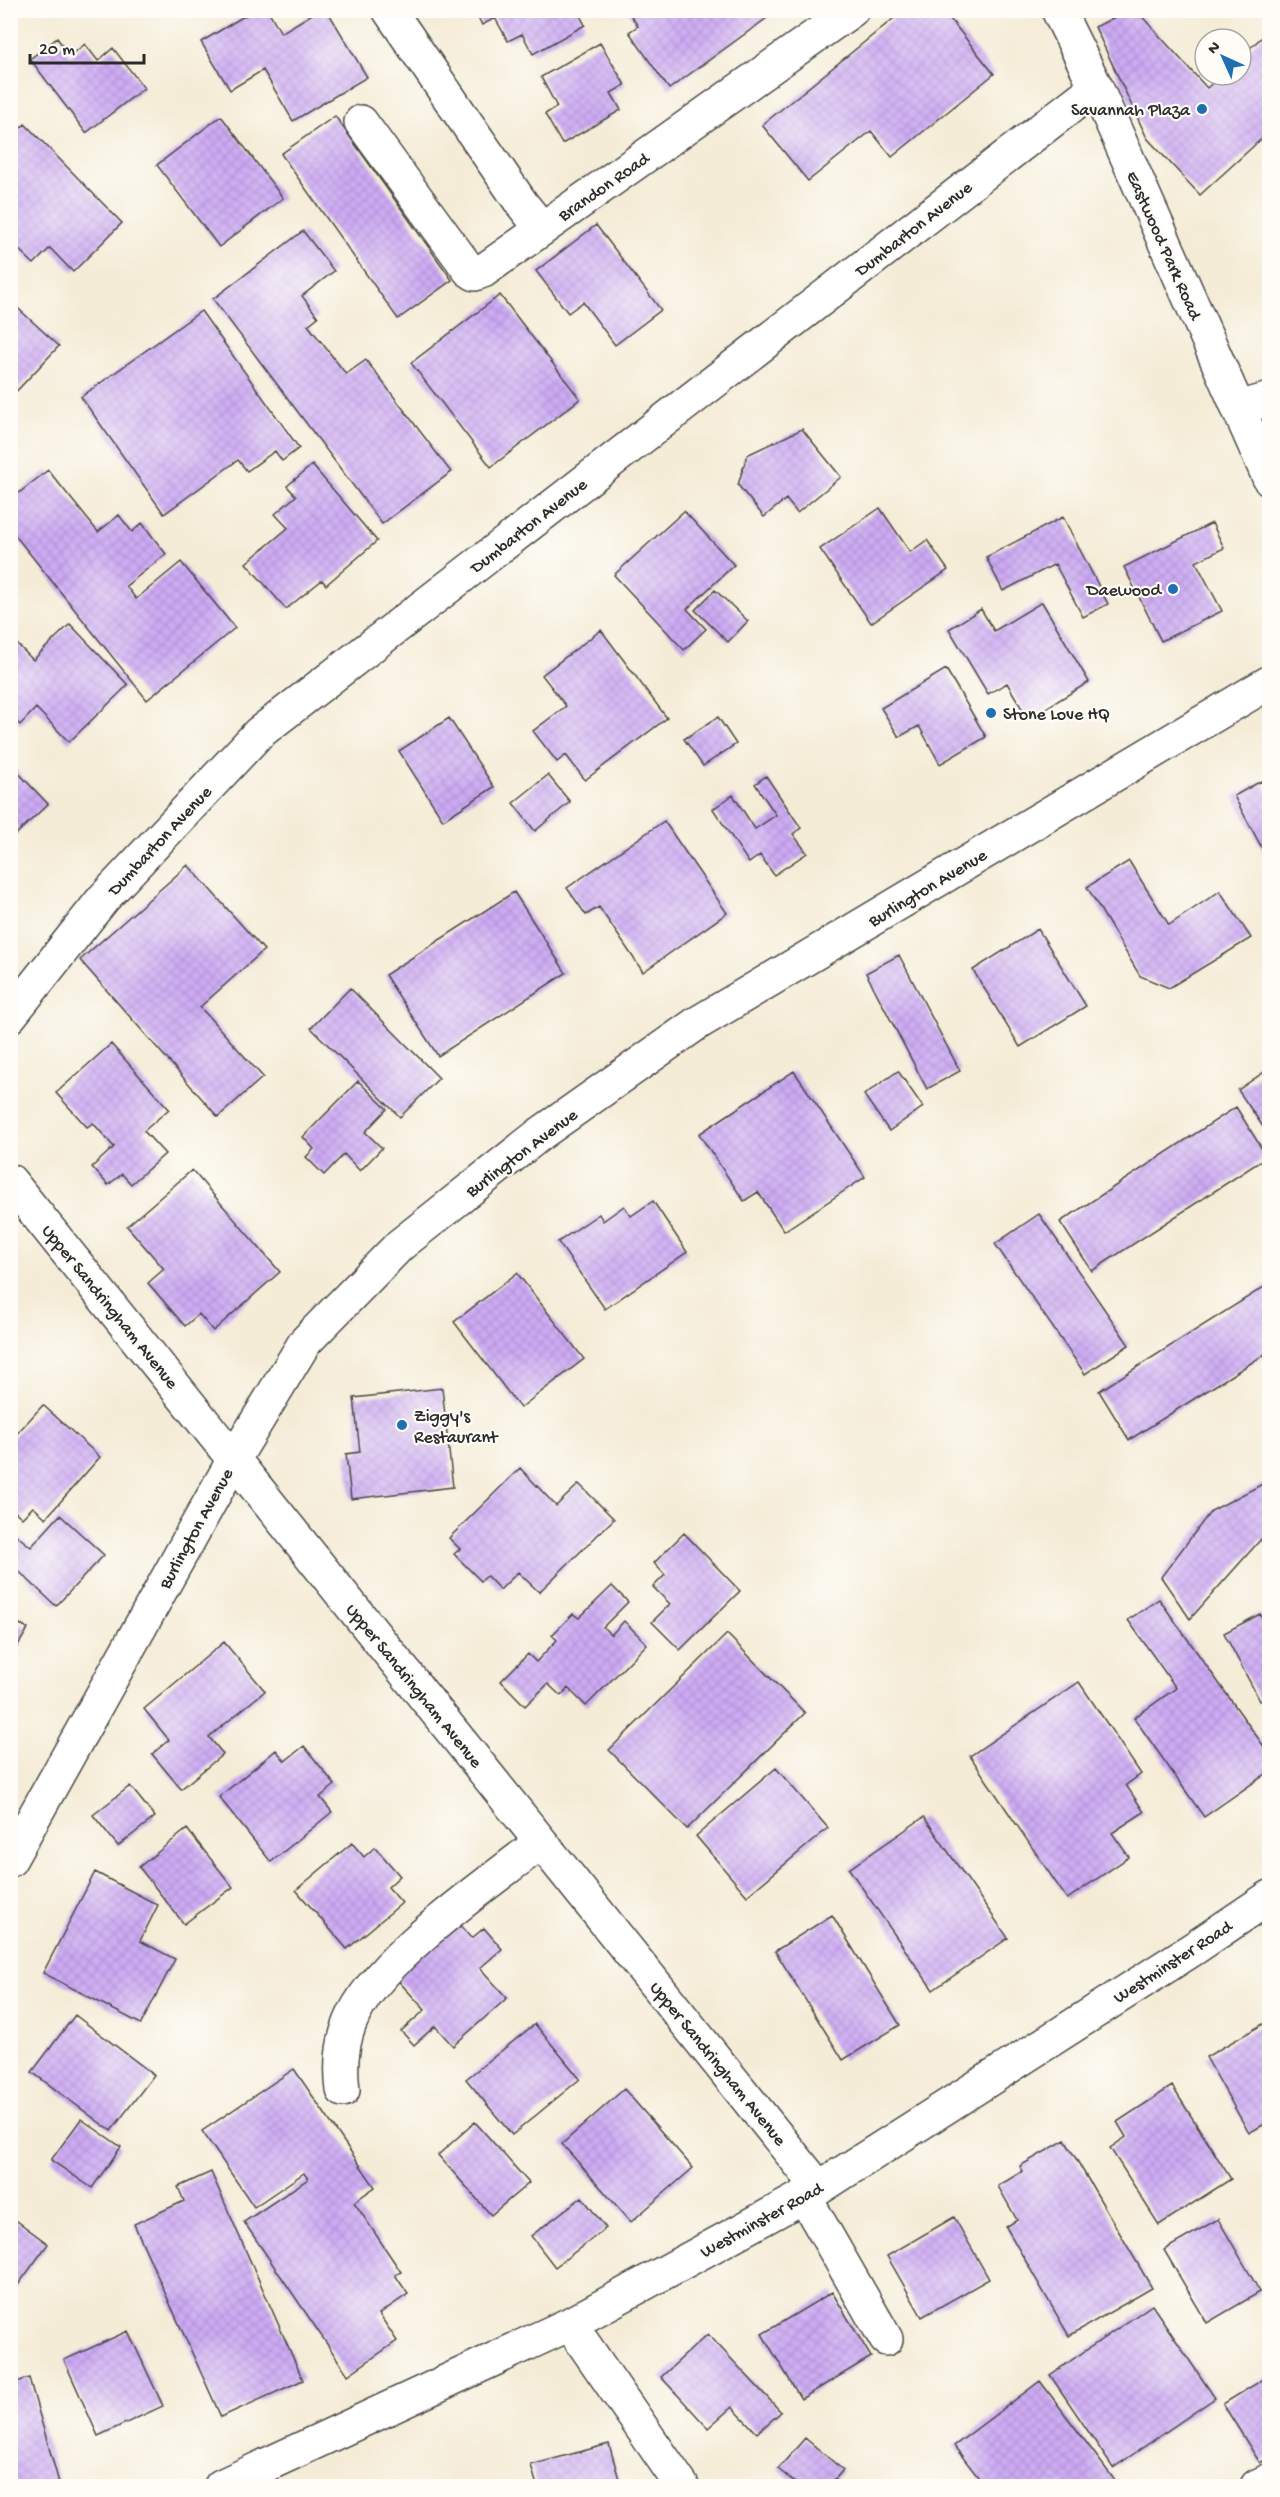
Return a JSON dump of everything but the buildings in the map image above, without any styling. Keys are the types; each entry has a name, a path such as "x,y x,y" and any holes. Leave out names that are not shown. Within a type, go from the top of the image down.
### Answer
{"street":[{"name":"Brandon Road","path":"389,10 522,204 542,229 852,10"},
{"name":"Eastwood Park Road","path":"1058,10 1096,87 1269,480"},
{"name":"Dumbarton Avenue","path":"10,1016 103,899 259,733 1096,87"},
{"path":"361,122 469,270 475,274 483,271 542,229"},
{"path":"1238,408 1269,399"},
{"name":"Burlington Avenue","path":"10,1860 234,1459 305,1342 400,1245 540,1134 696,1024 1269,682"},
{"name":"Upper Sandringham Avenue","path":"10,1181 541,1842 812,2192 886,2339"},
{"path":"343,2090 340,2064 350,2022 363,2000 389,1966 541,1842"},
{"name":"Westminster Road","path":"221,2487 570,2324 812,2192 1193,1949 1269,1897"},
{"path":"570,2324 682,2487"},
{"path":"1257,2487 1269,2480"}],"place":[{"name":"Savannah Plaza","path":"1202,109"},
{"name":"Daewood","path":"1173,589"},
{"name":"Stone Love HQ","path":"991,713"},
{"name":"Ziggy's Restaurant","path":"402,1425"}]}
